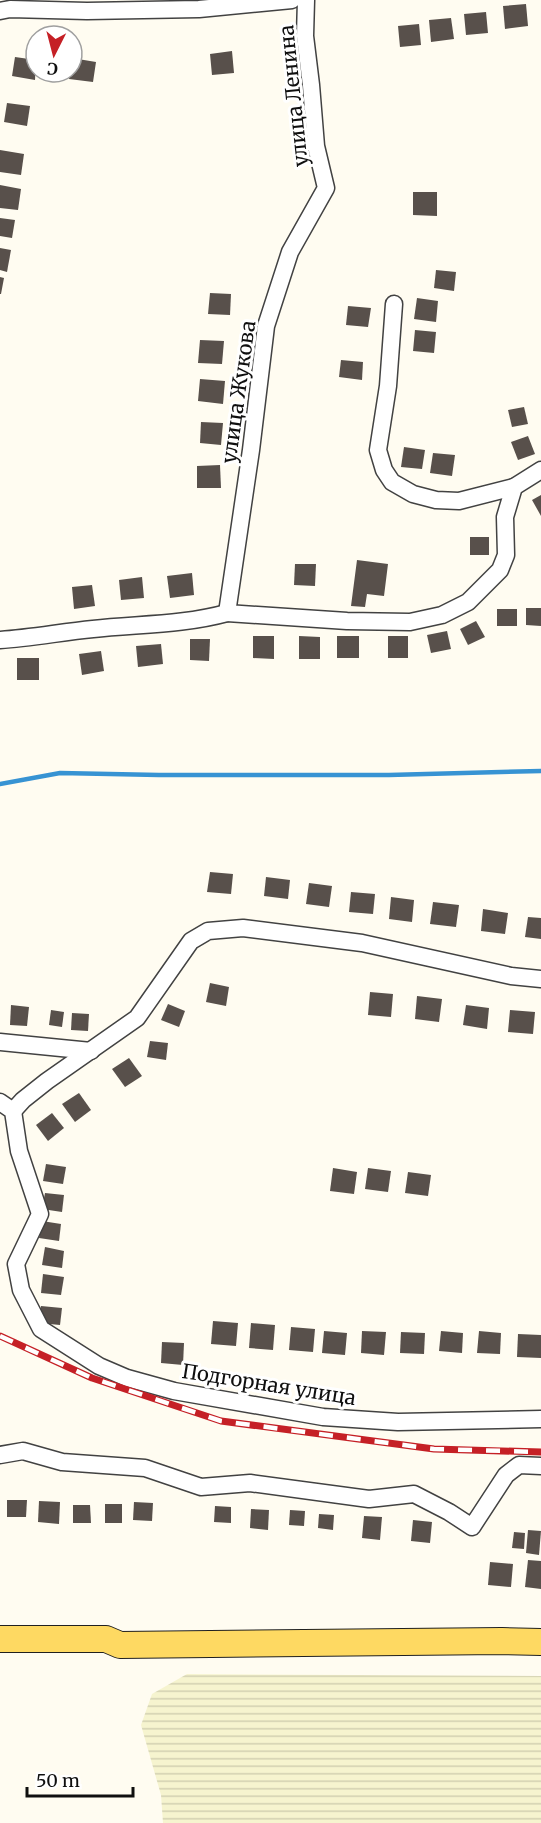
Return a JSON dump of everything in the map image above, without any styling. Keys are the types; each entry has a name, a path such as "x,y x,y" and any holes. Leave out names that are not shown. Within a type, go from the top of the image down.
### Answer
{"main road":[{"path":"0,1639 106,1639 120,1646 541,1642"}],"street":[{"path":"0,11 10,9 87,11 199,9 292,0"},
{"name":"улица Ленина","path":"306,0 305,36 316,146 326,188"},
{"name":"улица Жукова","path":"227,614 266,326 290,252 326,188"},
{"path":"394,304 388,386 378,450 384,470 392,482 413,494 436,500 459,501 514,488 541,470"},
{"path":"0,640 94,628 203,620 227,614 410,622 442,615 468,602 500,570 506,555 506,518 514,488"},
{"path":"7,1107 23,1100 137,1018 191,941 208,932 243,928 362,943 511,976 541,979"},
{"path":"0,1042 92,1051"},
{"name":"Подгорная улица","path":"7,1107 40,1214 16,1264 21,1290 41,1329 99,1366 127,1378 174,1391 323,1417 398,1422 541,1419"},
{"path":"0,1455 23,1451 62,1462 145,1468 201,1487 250,1483 369,1499 414,1494 472,1527 506,1475 519,1466 541,1466"}],"shaded area":[{"path":"187,1674 541,1676 541,1823 163,1823 161,1795 141,1725 152,1694"}],"building":[{"path":"526,4 528,26 505,29 503,6"},
{"path":"486,12 488,33 466,35 464,14"},
{"path":"451,18 454,39 431,42 429,20"},
{"path":"419,24 421,45 400,47 398,26"},
{"path":"232,51 234,73 212,75 210,54"},
{"path":"15,57 24,58 24,78 12,76"},
{"path":"84,60 96,62 93,82 84,81"},
{"path":"7,103 30,106 27,126 4,122"},
{"path":"0,150 24,154 21,175 0,172"},
{"path":"0,185 21,189 18,210 0,208"},
{"path":"413,192 437,192 437,216 413,215"},
{"path":"0,218 15,220 12,238 0,236"},
{"path":"0,248 11,250 7,272 0,270"},
{"path":"436,270 456,272 454,291 434,288"},
{"path":"0,277 4,278 1,294 0,294"},
{"path":"210,293 231,294 230,315 208,314"},
{"path":"417,298 438,301 436,322 414,319"},
{"path":"348,306 371,308 368,327 346,325"},
{"path":"415,330 436,332 434,353 413,351"},
{"path":"200,340 224,341 222,364 198,363"},
{"path":"341,360 363,362 362,380 339,377"},
{"path":"200,379 225,381 223,404 198,401"},
{"path":"524,407 528,424 512,427 508,410"},
{"path":"201,422 223,423 221,445 200,443"},
{"path":"528,436 535,454 518,460 511,442"},
{"path":"404,447 425,450 422,469 401,467"},
{"path":"433,453 455,455 452,476 430,473"},
{"path":"220,465 221,488 197,488 197,466"},
{"path":"541,495 541,516 532,500"},
{"path":"470,537 489,537 489,555 470,555"},
{"path":"357,560 388,564 384,596 367,594 365,607 351,606"},
{"path":"295,564 316,564 315,586 294,585"},
{"path":"192,573 194,595 170,598 167,576"},
{"path":"142,577 144,598 121,600 119,580"},
{"path":"92,585 95,606 74,609 72,587"},
{"path":"526,608 541,608 541,626 526,625"},
{"path":"497,609 517,609 517,626 497,626"},
{"path":"476,621 485,637 468,645 460,629"},
{"path":"447,631 451,649 431,653 427,635"},
{"path":"253,636 274,636 274,659 253,658"},
{"path":"299,636 320,637 320,659 299,659"},
{"path":"337,636 359,636 359,658 337,658"},
{"path":"388,636 408,636 408,658 388,658"},
{"path":"190,639 210,639 209,661 190,660"},
{"path":"161,644 163,664 138,667 136,646"},
{"path":"101,651 104,671 82,675 79,654"},
{"path":"17,658 39,658 39,680 17,680"},
{"path":"210,872 233,874 231,894 207,892"},
{"path":"266,877 290,880 288,899 264,896"},
{"path":"309,883 332,886 329,907 306,904"},
{"path":"351,892 375,894 373,914 349,912"},
{"path":"391,897 414,900 412,922 389,919"},
{"path":"433,902 459,905 456,927 430,924"},
{"path":"483,909 508,913 505,934 481,931"},
{"path":"528,917 541,918 541,939 525,937"},
{"path":"210,983 229,987 226,1006 206,1002"},
{"path":"370,992 393,994 391,1017 368,1015"},
{"path":"417,996 442,999 439,1022 415,1019"},
{"path":"168,1004 185,1011 179,1027 161,1020"},
{"path":"11,1005 29,1007 27,1026 10,1025"},
{"path":"466,1005 489,1008 487,1029 463,1025"},
{"path":"51,1010 64,1012 62,1027 49,1025"},
{"path":"510,1010 535,1012 533,1034 508,1032"},
{"path":"72,1013 89,1014 88,1031 71,1030"},
{"path":"150,1041 168,1043 166,1060 147,1057"},
{"path":"129,1058 142,1076 125,1087 112,1069"},
{"path":"79,1093 91,1110 75,1122 62,1104"},
{"path":"52,1113 64,1128 48,1141 36,1125"},
{"path":"46,1164 66,1167 63,1184 43,1181"},
{"path":"333,1168 357,1172 354,1194 330,1191"},
{"path":"368,1168 391,1171 388,1192 365,1189"},
{"path":"408,1172 431,1175 428,1196 405,1193"},
{"path":"45,1193 64,1195 62,1212 42,1209"},
{"path":"42,1221 61,1224 59,1241 39,1238"},
{"path":"45,1247 64,1251 62,1268 42,1265"},
{"path":"43,1274 64,1277 61,1295 41,1293"},
{"path":"41,1306 62,1308 60,1325 39,1323"},
{"path":"213,1321 238,1323 236,1346 211,1344"},
{"path":"251,1323 275,1325 273,1350 249,1348"},
{"path":"291,1327 315,1329 313,1352 289,1350"},
{"path":"324,1331 347,1333 345,1355 322,1353"},
{"path":"362,1331 386,1332 384,1355 361,1353"},
{"path":"441,1331 463,1333 462,1353 439,1351"},
{"path":"479,1331 501,1333 500,1354 477,1353"},
{"path":"401,1332 425,1333 424,1354 400,1353"},
{"path":"518,1334 541,1335 541,1358 517,1357"},
{"path":"162,1342 184,1343 183,1365 161,1363"},
{"path":"7,1500 27,1500 26,1517 7,1517"},
{"path":"39,1501 60,1502 59,1524 38,1522"},
{"path":"134,1502 153,1503 152,1521 133,1520"},
{"path":"105,1504 122,1504 122,1523 105,1523"},
{"path":"73,1505 90,1505 91,1523 73,1523"},
{"path":"215,1506 231,1507 231,1523 214,1522"},
{"path":"251,1509 269,1510 268,1530 250,1528"},
{"path":"290,1510 305,1511 304,1526 289,1525"},
{"path":"319,1514 334,1515 333,1530 318,1528"},
{"path":"364,1516 382,1517 380,1540 362,1538"},
{"path":"413,1520 432,1522 430,1543 411,1541"},
{"path":"528,1530 541,1531 539,1555 526,1553"},
{"path":"514,1532 525,1533 524,1549 512,1548"},
{"path":"528,1560 541,1561 541,1589 525,1587"},
{"path":"490,1562 513,1564 511,1587 488,1585"}],"waterway":[{"path":"0,784 60,773 389,775 541,771"}],"railway":[{"path":"0,1336 92,1378 221,1421 434,1449 541,1452"}]}
